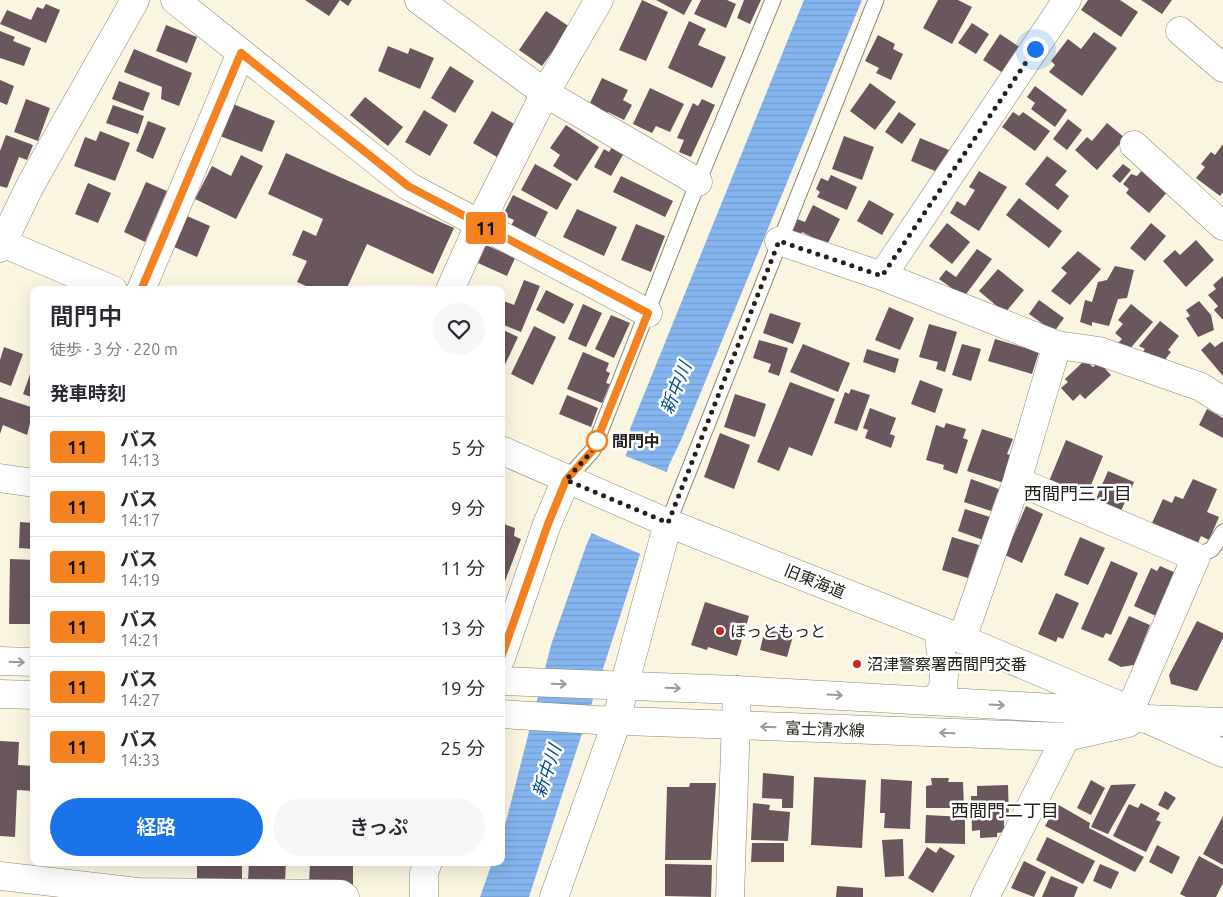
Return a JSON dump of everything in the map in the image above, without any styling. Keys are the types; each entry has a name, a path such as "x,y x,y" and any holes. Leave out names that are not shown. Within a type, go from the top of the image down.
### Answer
{"street":[{"path":"103,286 1,244 31,184 134,0"},
{"path":"175,0 408,186 648,313"},
{"path":"419,0 545,93 698,182"},
{"path":"452,286 479,225 545,93 599,0"},
{"path":"882,276 1067,0"},
{"path":"1180,30 1223,68"},
{"path":"143,286 241,53"},
{"path":"1134,145 1223,226"},
{"path":"779,241 882,276 1057,346 1099,352 1201,387 1223,401"},
{"path":"933,701 943,689 950,635 1017,481 1057,346"},
{"name":"旧東海道","path":"505,452 668,523 950,635 1139,714 1223,753"},
{"path":"0,478 30,482"},
{"path":"505,671 548,524 566,480"},
{"path":"1017,481 1196,557 1139,714"},
{"path":"554,897 607,720 624,686 668,523"},
{"path":"0,661 30,662"},
{"name":"富士清水線","path":"505,674 624,686 737,690 1071,709 1223,722"},
{"path":"730,897 737,690"},
{"path":"0,694 30,695"},
{"name":"富士清水線","path":"505,714 607,720 1066,737 1139,714"},
{"path":"985,897 1066,737"},
{"path":"424,897 424,873 427,866"},
{"path":"0,876 138,894 341,894 345,897"}],"lane":[{"path":"566,480 593,450 698,182 773,0"},
{"path":"668,523 876,0"},
{"path":"1196,557 1212,549 1223,532"}],"water":[{"name":"新中川","path":"804,0 862,0 682,438 669,465 529,897 480,897 491,866 505,866 505,824 551,645 586,546 631,443 630,429"}],"pier":[{"path":"623,455 669,473 643,555 589,532"}],"building":[{"path":"305,0 340,0 329,16"},
{"path":"340,0 352,0 348,6"},
{"path":"642,0 668,12 646,61 619,50"},
{"path":"656,0 692,0 684,15"},
{"path":"701,0 727,0 736,4 726,28 694,14"},
{"path":"744,0 761,0 750,24 737,18"},
{"path":"938,0 958,0 972,7 952,44 923,28"},
{"path":"1088,0 1120,0 1138,12 1121,37 1081,10"},
{"path":"1141,0 1172,0 1162,14"},
{"path":"46,4 60,10 46,43 0,24 7,10 31,20 37,7 43,9"},
{"path":"546,11 570,27 542,66 519,50"},
{"path":"689,21 706,29 698,45 726,57 712,88 668,68"},
{"path":"972,23 989,34 976,54 958,43"},
{"path":"166,25 197,37 187,63 156,51"},
{"path":"0,31 15,37 13,41 31,48 24,66 0,58"},
{"path":"1094,32 1117,48 1082,96 1049,72 1055,65 1051,61 1068,39 1081,49"},
{"path":"1000,34 1021,48 1003,73 983,60"},
{"path":"878,35 895,44 893,49 903,54 891,80 876,73 879,68 865,61"},
{"path":"388,46 408,54 410,48 434,58 420,89 378,71"},
{"path":"134,49 192,73 179,106 161,99 162,87 124,72"},
{"path":"450,66 474,81 455,113 431,98"},
{"path":"602,78 628,90 623,100 632,105 624,120 608,112 605,118 594,112 595,106 590,103"},
{"path":"0,80 14,86 7,105 0,102"},
{"path":"119,81 150,93 143,111 112,99"},
{"path":"870,83 896,102 875,130 850,111"},
{"path":"1035,86 1067,110 1055,127 1031,109 1035,103 1027,97"},
{"path":"650,88 684,104 670,132 656,126 652,133 633,124"},
{"path":"365,97 403,127 388,146 350,115"},
{"path":"26,99 50,108 38,141 14,132"},
{"path":"702,99 715,105 691,157 679,152 684,140 677,138 693,103 698,106"},
{"path":"233,104 275,121 262,152 220,136"},
{"path":"113,105 144,116 138,134 106,123"},
{"path":"424,110 448,125 430,156 405,142"},
{"path":"492,111 516,125 497,157 473,143"},
{"path":"899,112 916,124 902,144 885,132"},
{"path":"1013,112 1019,116 1023,112 1050,131 1035,151 1002,127"},
{"path":"1068,119 1082,130 1067,150 1053,139"},
{"path":"148,121 166,128 153,159 136,151"},
{"path":"1107,123 1125,138 1097,170 1075,150 1087,137 1092,141"},
{"path":"566,125 599,147 577,181 553,166 560,155 550,148"},
{"path":"100,131 130,143 115,181 74,166 85,137 96,141"},
{"path":"6,135 33,145 27,160 19,157 7,188 0,186 0,151"},
{"path":"844,136 874,147 862,180 832,169"},
{"path":"920,138 949,150 940,173 911,161"},
{"path":"1223,144 1223,192 1220,196 1196,178 1205,167 1201,164 1211,152 1215,155"},
{"path":"612,147 624,153 611,176 594,167 604,149 609,152"},
{"path":"286,153 454,228 433,274 367,244 348,286 306,286 297,282 307,261 292,255 303,230 316,236 323,219 268,194"},
{"path":"241,155 263,166 236,219 195,199 212,166 231,176"},
{"path":"1047,156 1067,171 1055,185 1069,196 1058,210 1025,184"},
{"path":"535,164 572,184 557,210 521,190"},
{"path":"1123,164 1131,170 1120,183 1112,176"},
{"path":"1144,168 1170,189 1149,213 1126,193 1129,189 1123,184 1131,174 1137,176"},
{"path":"979,171 1007,187 979,231 950,213 957,201 965,206 975,190 969,187"},
{"path":"831,175 857,187 847,210 817,197 820,192 816,189 821,178 828,181"},
{"path":"621,176 673,201 665,217 613,192"},
{"path":"146,182 167,191 145,242 124,232"},
{"path":"88,183 111,193 98,223 75,214"},
{"path":"513,195 548,212 535,238 511,226 514,220 503,215"},
{"path":"1019,198 1062,231 1049,248 1006,215"},
{"path":"869,200 894,214 882,235 857,221"},
{"path":"813,205 840,219 827,245 802,232 799,238 789,234 797,219 805,222"},
{"path":"577,209 617,227 604,256 563,237"},
{"path":"187,216 210,226 197,257 174,247"},
{"path":"947,223 970,242 952,264 929,246"},
{"path":"1151,223 1166,236 1145,261 1130,248"},
{"path":"636,224 665,236 651,272 621,260"},
{"path":"1196,240 1214,260 1186,287 1163,261 1175,250 1180,255"},
{"path":"486,245 515,258 507,276 478,263"},
{"path":"977,249 992,259 964,297 939,279 946,270 956,277"},
{"path":"1078,251 1101,269 1070,305 1051,291 1067,273 1061,268"},
{"path":"1115,266 1134,270 1127,298 1118,299 1109,326 1092,322 1092,326 1080,322 1085,300 1092,302 1098,282 1107,280"},
{"path":"998,269 1024,290 1005,313 979,291"},
{"path":"1223,276 1223,320 1214,310 1218,306 1208,295 1216,289 1213,285"},
{"path":"524,280 540,286 521,332 505,326 505,301 514,305"},
{"path":"546,290 574,304 564,324 536,310"},
{"path":"1039,300 1064,318 1054,332 1029,314"},
{"path":"1199,301 1211,315 1214,330 1198,337 1186,318 1190,316 1186,310"},
{"path":"583,304 602,313 586,347 568,339"},
{"path":"1131,304 1153,322 1128,351 1118,343 1122,339 1115,333 1123,324 1118,320"},
{"path":"889,307 914,318 900,350 875,340"},
{"path":"770,313 801,323 793,344 763,333"},
{"path":"611,315 630,323 614,358 595,349"},
{"path":"1160,321 1179,336 1168,350 1171,352 1163,362 1142,353 1145,349 1139,346"},
{"path":"929,324 957,332 945,372 936,369 938,362 919,357"},
{"path":"534,326 556,337 533,385 511,374"},
{"path":"505,331 518,337 505,365"},
{"path":"995,339 1039,352 1032,374 988,361"},
{"path":"759,340 788,348 779,376 768,372 771,364 753,358"},
{"path":"1223,341 1223,376 1201,350 1210,342 1215,347"},
{"path":"803,344 850,363 838,392 790,372"},
{"path":"962,344 981,349 971,381 952,375"},
{"path":"4,347 23,354 11,386 0,382 0,360"},
{"path":"867,349 899,359 895,373 863,362"},
{"path":"583,352 609,363 606,371 610,373 606,383 610,384 602,403 567,389"},
{"path":"1085,360 1093,367 1099,362 1111,375 1085,399 1080,394 1073,401 1061,388 1068,382 1065,379"},
{"path":"30,374 30,397 23,394"},
{"path":"920,380 943,389 935,413 911,404"},
{"path":"790,382 835,399 812,456 789,447 779,471 757,462"},
{"path":"851,389 870,395 857,431 834,423 845,392 849,394"},
{"path":"735,394 766,404 755,437 724,427"},
{"path":"567,395 598,408 591,427 559,414"},
{"path":"0,397 30,407 30,423 27,435 3,425 0,434"},
{"path":"870,408 896,418 890,434 895,436 891,448 865,438 868,430 863,428"},
{"path":"1207,409 1223,418 1223,438 1199,425"},
{"path":"946,423 966,429 963,438 968,440 957,474 943,469 944,465 926,460 936,425 944,428"},
{"path":"982,429 1013,439 1007,454 1013,456 1004,483 967,471"},
{"path":"720,433 750,445 734,489 704,477"},
{"path":"1066,440 1103,456 1084,502 1047,486"},
{"path":"1108,471 1134,482 1121,511 1096,499"},
{"path":"971,479 999,489 991,511 964,502"},
{"path":"1193,479 1217,489 1207,512 1219,517 1209,540 1201,536 1198,543 1152,523 1163,499 1172,503 1175,496 1183,499"},
{"path":"1026,506 1043,514 1022,563 1005,555"},
{"path":"965,509 990,517 983,540 958,531"},
{"path":"20,522 30,523 30,549 19,548"},
{"path":"505,524 515,528 514,536 521,539 505,581"},
{"path":"952,537 979,545 968,578 942,570"},
{"path":"1080,537 1105,548 1088,585 1064,575"},
{"path":"10,559 30,560 30,624 9,624"},
{"path":"1111,561 1138,573 1111,635 1106,633 1103,638 1081,629"},
{"path":"1160,566 1176,573 1156,616 1134,606 1151,568 1157,571"},
{"path":"1056,593 1079,603 1063,639 1058,637 1056,642 1038,634"},
{"name":"ほっともっと","path":"705,602 749,616 737,656 708,647 707,650 691,645"},
{"path":"1129,616 1150,625 1134,665 1121,667 1108,660"},
{"path":"1197,621 1223,633 1223,638 1197,691 1171,684 1169,675"},
{"path":"765,629 793,636 787,657 760,650"},
{"path":"0,741 19,742 18,765 30,766 30,791 17,790 15,837 0,836"},
{"path":"763,773 794,776 793,808 782,808 782,799 762,798"},
{"path":"814,777 866,780 862,848 811,845"},
{"path":"931,778 949,778 948,782 963,782 964,808 926,808 926,786 932,785"},
{"path":"881,779 912,781 910,829 884,828 885,813 880,813"},
{"path":"1091,780 1105,788 1091,815 1077,808"},
{"path":"690,783 716,783 711,860 665,860 667,787 689,787"},
{"path":"1136,784 1108,834 1091,827 1111,785"},
{"path":"1008,785 1009,817 1004,817 1004,832 997,833 997,837 980,838 980,830 972,831 971,796 977,796 977,786"},
{"path":"1165,791 1176,798 1168,810 1158,805"},
{"path":"753,803 770,805 769,810 790,812 788,841 751,840"},
{"path":"1141,803 1160,813 1156,820 1161,822 1146,852 1113,836 1129,804 1138,808"},
{"path":"1057,804 1090,823 1089,828 1144,857 1135,872 1045,826"},
{"path":"926,815 965,817 965,844 925,843"},
{"path":"1223,816 1223,865 1203,854"},
{"path":"1047,837 1095,861 1083,884 1036,860"},
{"path":"903,839 904,876 885,877 882,840"},
{"path":"752,843 784,843 784,862 751,862"},
{"path":"1157,845 1180,857 1172,874 1149,862"},
{"path":"927,847 936,853 940,847 955,856 933,893 908,878"},
{"path":"1199,856 1223,869 1223,883 1216,897 1186,897 1180,894"},
{"path":"1024,861 1046,872 1034,897 1011,888"},
{"path":"665,864 712,865 711,897 665,896"},
{"path":"1100,864 1119,872 1111,889 1093,881"},
{"path":"197,866 242,866 242,879 197,879"},
{"path":"249,866 286,866 285,882 248,880"},
{"path":"310,866 353,866 353,885 309,884"},
{"path":"1051,876 1078,887 1074,897 1042,897"},
{"path":"837,886 863,888 863,897 836,897"}],"bus line":[{"name":"11","path":"143,286 241,53 408,186 648,313 593,450 566,480 552,513 505,647"}],"place":[{"name":"間門中","path":"597,441"},
{"name":"ほっともっと","path":"720,631"},
{"name":"沼津警察署西間門交番","path":"857,664"}],"district":[{"name":"西間門三丁目","path":"1078,494"},
{"name":"西間門二丁目","path":"1005,811"}],"route":[{"path":"597,441 600,433 593,450 566,480 668,523 779,241 882,276 1035,49"}]}
